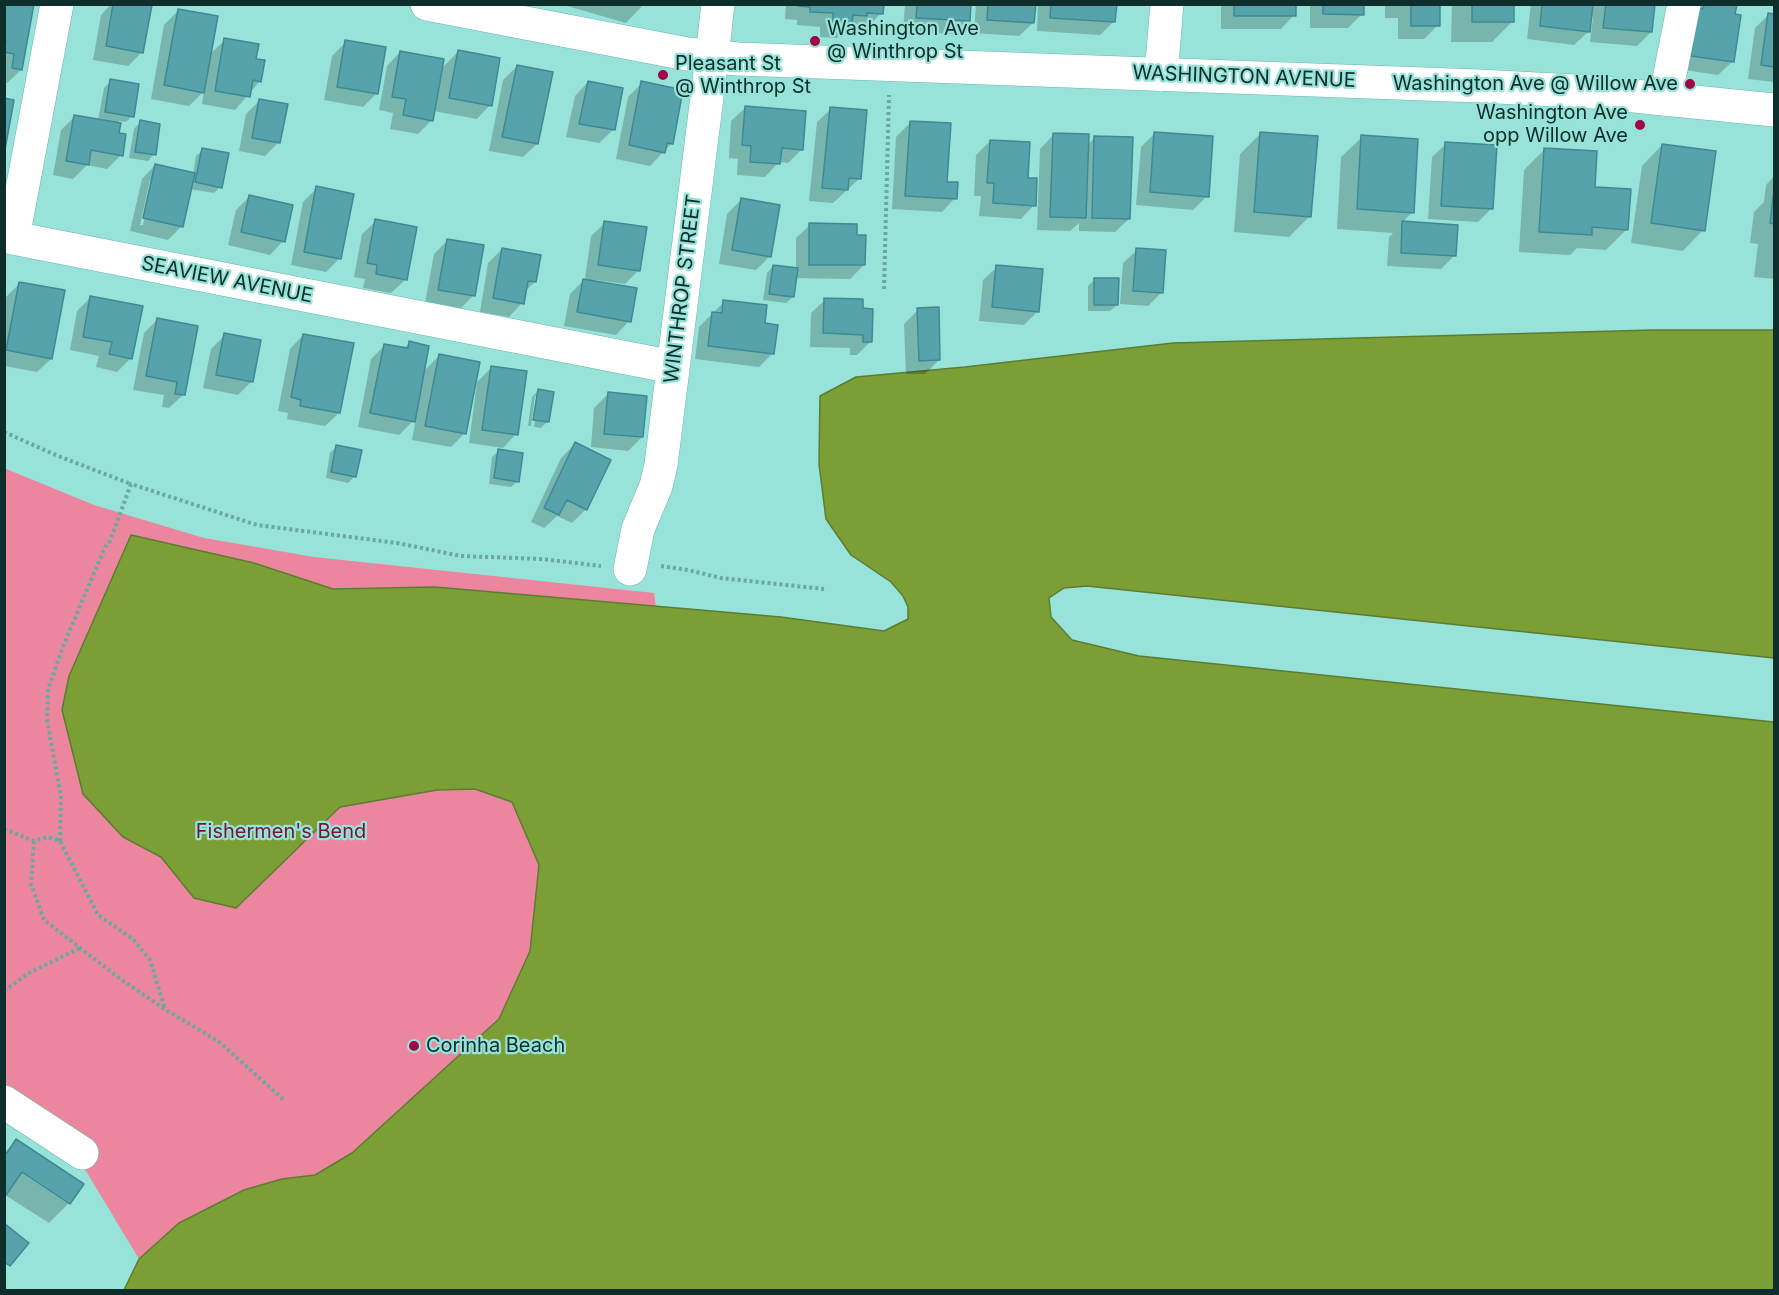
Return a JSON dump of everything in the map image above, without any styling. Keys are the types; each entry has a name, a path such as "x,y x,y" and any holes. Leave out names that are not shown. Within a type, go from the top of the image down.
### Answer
{"street":[{"name":"SEAVIEW AVENUE","path":"57,4 14,238 673,367"},
{"name":"WASHINGTON AVENUE","path":"427,4 687,54 774,62 1457,85 1594,92 1774,110"},
{"name":"WINTHROP STREET","path":"631,566 640,522 658,480 718,4"},
{"path":"1161,75 1167,4"},
{"path":"1665,99 1684,4"},
{"path":"4,1102 82,1153"}],"path":[{"path":"884,289 890,66"},
{"path":"4,432 58,456 132,484 265,526 397,543 461,556 542,559 688,570 721,578 824,589"},
{"path":"132,484 110,541 64,644 48,689 47,720 61,796 60,841 98,915 133,939 150,960 166,1010"},
{"path":"4,829 33,841 47,837 60,841"},
{"path":"33,841 31,884 44,920 166,1010 218,1041 284,1100"},
{"path":"4,992 29,974 80,948"}],"green space":[{"name":"Fishermen's Bend","path":"1653,330 1774,330 1774,658 1087,586 1064,588 1049,598 1051,617 1072,640 1139,656 1774,722 568,1135 124,1290 139,1259 86,1171 61,1153 5,1091 4,468 94,505 204,538 314,557 654,593 656,607 781,617 884,631 908,619 908,607 903,596 891,582 851,555 826,519 819,464 820,396 856,377 1173,343"}],"shaded area":[{"path":"1653,330 1774,330 1774,658 1087,586 1064,588 1049,598 1051,617 1072,640 1139,656 1774,722 1774,1290 124,1290 139,1259 179,1223 244,1190 282,1179 315,1175 352,1153 499,1019 530,951 539,865 512,802 475,789 437,790 340,807 236,908 194,898 161,857 123,837 83,794 62,710 69,676 131,535 254,563 333,589 435,587 781,617 884,631 908,619 908,607 903,596 891,582 851,555 826,519 819,464 820,396 856,377 1173,343"}],"building":[{"path":"4,4 34,4 22,70 12,68 14,54 4,52 6,40 4,40"},
{"path":"113,4 152,5 143,53 106,46"},
{"path":"798,4 884,4 883,14 853,15 852,24 833,23 833,13 810,12 810,7 798,6"},
{"path":"917,4 971,4 970,21 916,18"},
{"path":"988,4 1036,4 1034,23 987,20"},
{"path":"1051,4 1117,4 1115,22 1050,18"},
{"path":"1234,4 1296,4 1296,16 1234,16"},
{"path":"1323,4 1364,4 1364,15 1323,14"},
{"path":"1440,4 1440,26 1411,26 1411,5 1398,5"},
{"path":"1472,4 1514,4 1514,22 1472,22"},
{"path":"1542,4 1593,4 1590,32 1540,26"},
{"path":"1606,4 1655,4 1652,32 1603,28"},
{"path":"1704,4 1737,4 1735,14 1741,15 1734,62 1691,56 1699,8 1703,9"},
{"path":"178,9 218,16 204,93 164,85"},
{"path":"1768,13 1774,14 1774,67 1761,65"},
{"path":"224,38 259,44 256,59 265,60 261,82 253,80 250,97 215,91"},
{"path":"345,40 386,47 378,94 337,87"},
{"path":"458,50 500,58 492,106 449,98"},
{"path":"400,51 444,59 433,121 403,115 406,99 392,97"},
{"path":"517,65 553,72 538,144 502,137"},
{"path":"110,79 139,84 134,117 105,112"},
{"path":"588,81 623,88 615,130 579,124"},
{"path":"641,81 683,90 673,144 667,143 665,153 629,145"},
{"path":"4,98 14,100 4,155"},
{"path":"259,99 288,104 280,143 252,138"},
{"path":"745,106 806,111 803,150 782,148 780,164 750,162 751,146 742,145"},
{"path":"830,107 867,110 861,179 849,178 848,190 822,188"},
{"path":"74,115 121,123 119,133 126,134 123,156 91,150 89,165 66,161"},
{"path":"140,120 160,124 156,155 135,152"},
{"path":"910,121 951,123 947,182 958,182 957,199 905,196"},
{"path":"1154,132 1213,136 1209,197 1150,192"},
{"path":"1260,132 1318,136 1311,217 1254,212"},
{"path":"1053,133 1089,134 1086,218 1050,217"},
{"path":"1361,135 1418,139 1414,213 1357,209"},
{"path":"1094,136 1133,137 1130,219 1092,218"},
{"path":"990,140 1030,142 1028,178 1037,178 1036,206 993,203 994,183 987,183"},
{"path":"1445,142 1497,145 1493,209 1441,206"},
{"path":"1662,144 1716,151 1705,231 1651,223"},
{"path":"202,148 229,153 222,188 195,182"},
{"path":"1544,148 1597,151 1595,187 1631,189 1628,230 1592,227 1592,235 1539,232"},
{"path":"155,164 195,173 183,227 143,218"},
{"path":"316,186 354,194 341,259 304,252"},
{"path":"1774,189 1774,224 1770,223"},
{"path":"249,195 293,205 285,242 241,232"},
{"path":"741,198 780,205 771,257 732,250"},
{"path":"375,219 417,227 407,280 376,274 377,265 367,263"},
{"path":"604,221 647,227 640,271 598,265"},
{"path":"1402,221 1458,225 1456,256 1401,253"},
{"path":"809,223 857,224 857,235 866,235 865,265 809,265"},
{"path":"447,239 484,245 475,296 438,290"},
{"path":"502,248 541,255 536,282 528,281 524,304 493,298"},
{"path":"1136,248 1166,250 1163,293 1133,291"},
{"path":"773,265 798,268 794,297 769,294"},
{"path":"996,265 1043,269 1039,312 992,307"},
{"path":"1094,278 1119,278 1118,305 1094,305"},
{"path":"583,279 637,288 631,322 577,312"},
{"path":"19,282 65,290 52,359 6,350"},
{"path":"90,296 143,306 132,359 109,354 112,342 83,337"},
{"path":"824,298 863,299 863,308 873,309 872,342 863,342 863,335 823,333"},
{"path":"723,300 767,305 765,323 778,325 774,354 708,346 712,312 722,313"},
{"path":"939,307 940,360 919,361 917,308"},
{"path":"157,318 198,326 185,395 175,394 177,382 146,376"},
{"path":"224,333 261,340 253,382 216,375"},
{"path":"303,334 354,343 340,413 300,406 301,400 291,397"},
{"path":"409,341 429,346 415,422 370,413 384,344 408,348"},
{"path":"439,354 480,362 466,434 425,426"},
{"path":"491,366 527,371 518,435 482,430"},
{"path":"538,389 554,392 549,422 533,420"},
{"path":"608,392 647,396 643,437 604,434"},
{"path":"575,442 611,460 587,510 567,500 559,515 544,508"},
{"path":"336,445 362,450 356,477 331,472"},
{"path":"498,449 523,453 519,482 494,478"},
{"path":"16,1139 84,1184 70,1204 22,1172 4,1198 4,1151 7,1153"},
{"path":"4,1223 29,1243 10,1266 4,1262"}],"place":[{"name":"Washington Ave @ Winthrop St","path":"815,41"},
{"name":"Pleasant St @ Winthrop St","path":"663,75"},
{"name":"Washington Ave @ Willow Ave","path":"1690,84"},
{"name":"Washington Ave opp Willow Ave","path":"1640,125"},
{"name":"Corinha Beach","path":"414,1046"}]}
